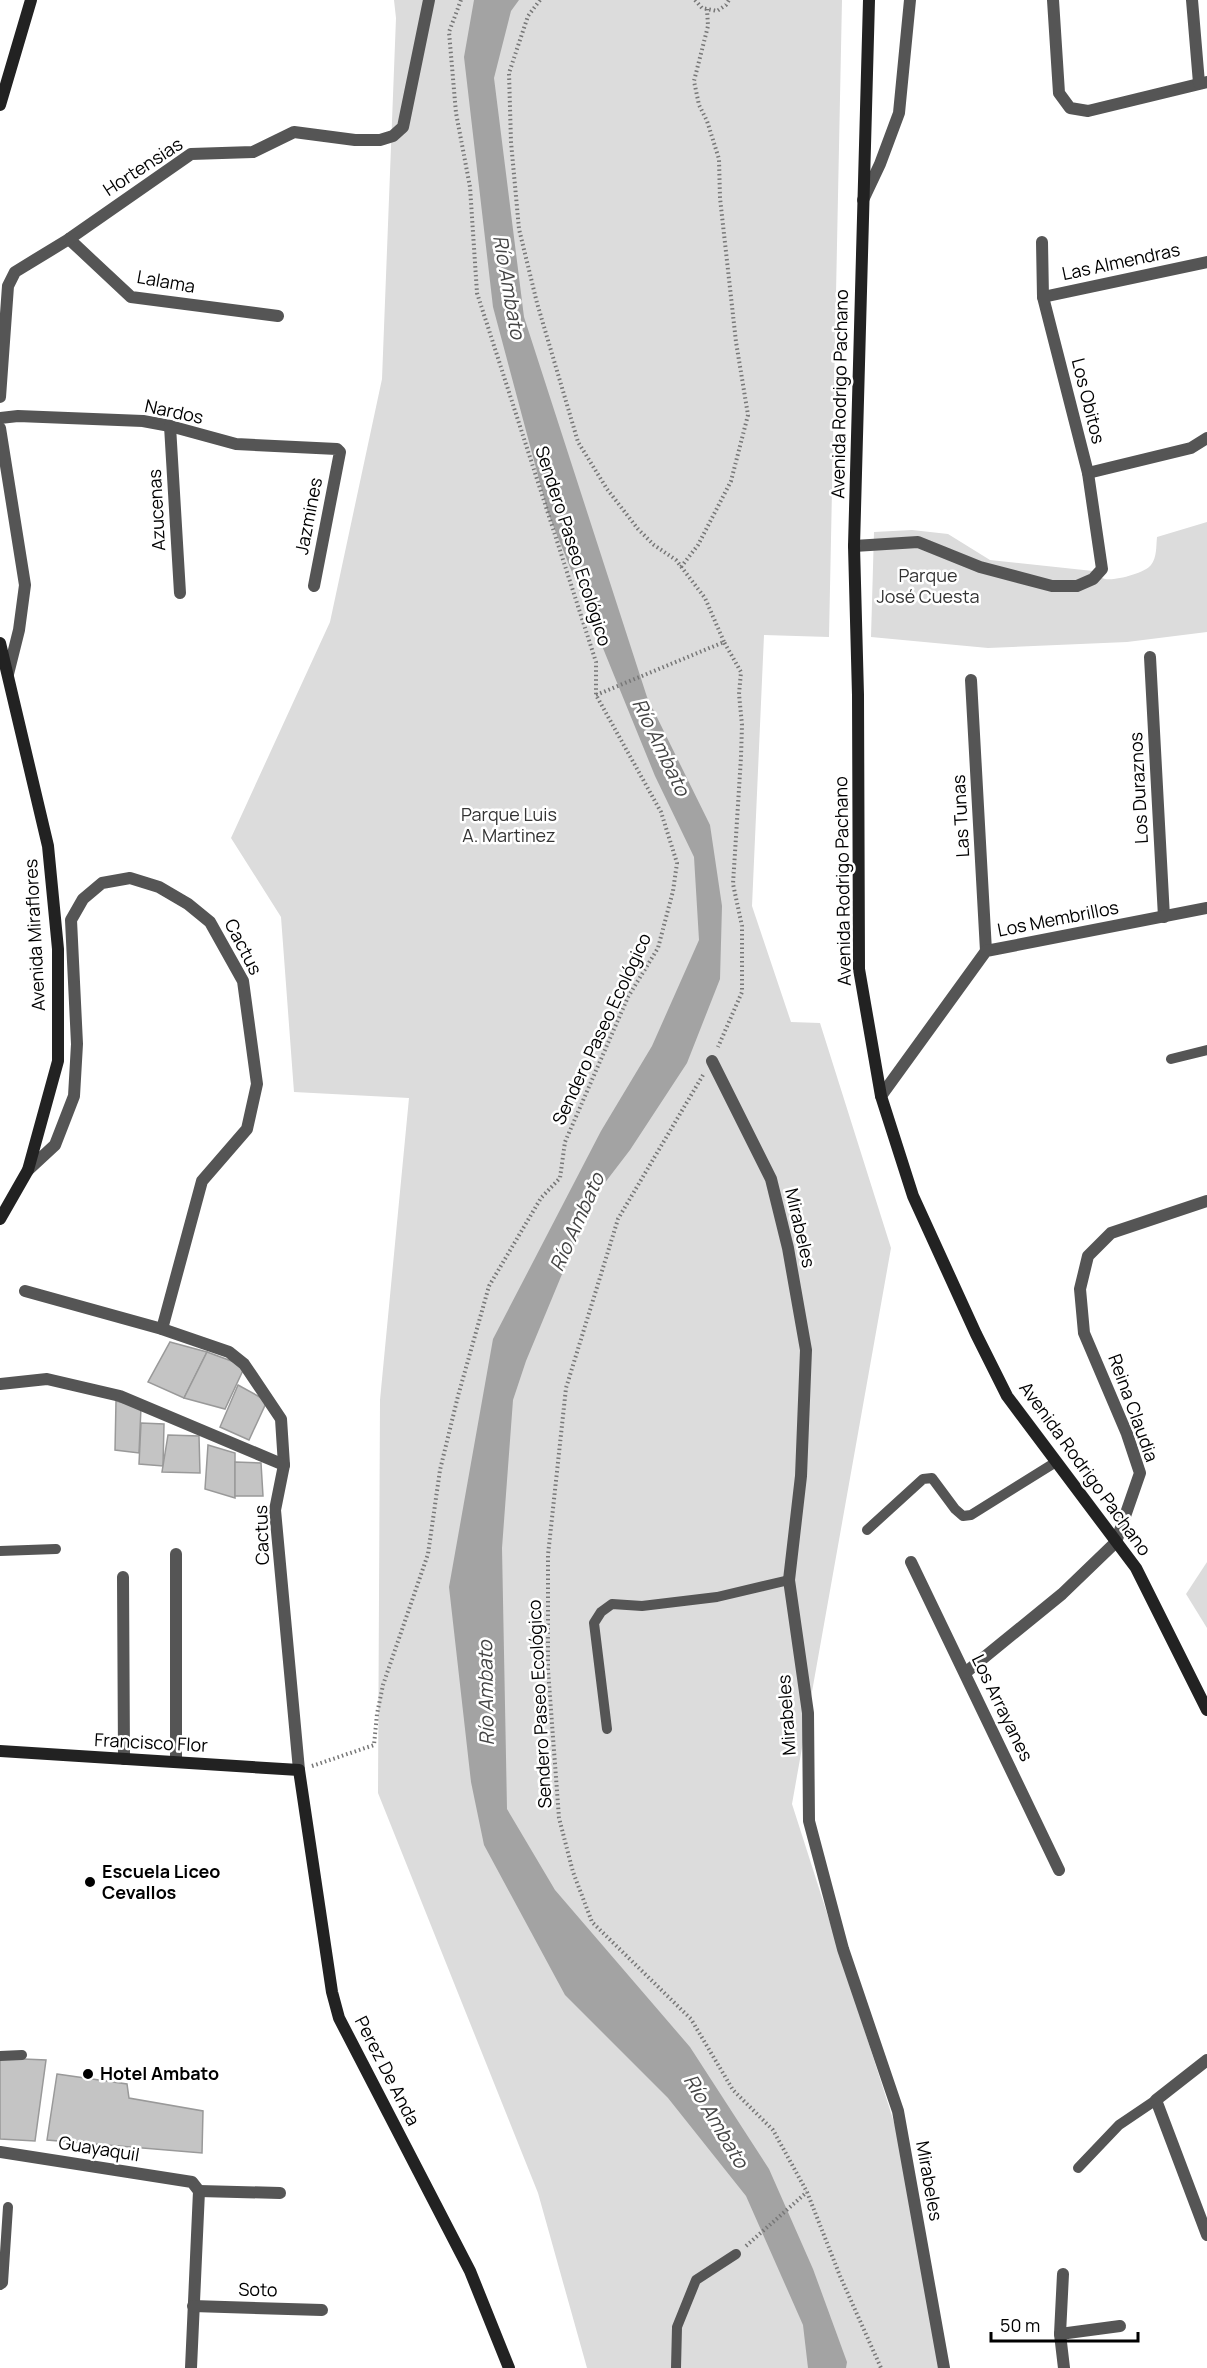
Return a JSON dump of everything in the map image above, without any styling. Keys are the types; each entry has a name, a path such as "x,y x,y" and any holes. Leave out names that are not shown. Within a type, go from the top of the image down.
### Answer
{"main road":[{"path":"0,105 30,0"},
{"name":"Avenida Rodrigo Pachano","path":"869,0 854,546 858,707 859,969 881,1096 913,1196 1007,1396 1136,1568 1206,1706"},
{"name":"Avenida Miraflores","path":"0,643 48,846 58,950 58,1061 28,1170 0,1219"},
{"name":"Francisco Flor","path":"0,1751 300,1770"},
{"name":"Perez De Anda","path":"300,1770 332,1992 339,2018 470,2271 509,2368"}],"street":[{"name":"Hortensias","path":"0,397 9,282 15,272 69,239 191,154 253,152 294,132 355,140 388,139 398,133 403,127 429,0"},
{"path":"862,201 880,164 899,113 910,0"},
{"path":"1053,0 1059,93 1070,108 1088,111 1203,82 1192,0"},
{"name":"Lalama","path":"69,239 131,297 278,316"},
{"name":"Los Obitos","path":"854,546 918,542 980,567 1052,586 1077,586 1093,579 1102,569 1088,473 1043,297 1042,242"},
{"name":"Las Almendras","path":"1043,297 1207,262"},
{"name":"Nardos","path":"0,418 18,416 143,422 170,426 236,444 337,448 339,452"},
{"name":"Azucenas","path":"170,426 180,593"},
{"path":"0,428 25,585 19,630 8,674"},
{"path":"1088,473 1191,447 1207,438"},
{"name":"Jazmines","path":"315,586 339,452"},
{"name":"Los Duraznos","path":"1150,657 1164,916"},
{"name":"Las Tunas","path":"971,680 986,951"},
{"name":"Cactus","path":"28,1170 56,1145 74,1096 77,1044 71,920 83,899 102,883 130,878 159,887 188,904 210,922 243,981 257,1084 247,1128 202,1181 162,1329"},
{"name":"Los Membrillos","path":"881,1096 986,951 1207,908"},
{"name":"Mirabeles","path":"712,1061 771,1179 788,1248 806,1350 801,1476 789,1580 808,1713 809,1821 843,1949 898,2111 944,2368"},
{"name":"Reina Claudia","path":"965,1673 1062,1594 1116,1542 1140,1473 1127,1434 1084,1333 1080,1289 1088,1256 1111,1233 1207,1201"},
{"name":"Cactus","path":"25,1291 162,1329 228,1352 244,1364 281,1419 284,1465 275,1510 300,1770"},
{"path":"0,1384 47,1379 120,1396 284,1465"},
{"path":"176,1554 177,1762"},
{"name":"Los Arrayanes","path":"911,1562 1059,1870"},
{"path":"123,1577 124,1759"},
{"path":"1207,2060 1156,2100 1207,2235"},
{"name":"Guayaquil","path":"0,2152 196,2187 280,2193"},
{"path":"191,2368 196,2187"},
{"path":"1063,2274 1060,2334 1064,2368"},
{"name":"Soto","path":"193,2306 322,2310"},
{"path":"1060,2334 1120,2326"}],"lane":[{"path":"1172,1059 1207,1050"},
{"path":"867,1530 923,1479 932,1478 955,1509 963,1516 971,1515 1056,1462"},
{"path":"0,1551 56,1549"},
{"path":"607,1729 594,1623 601,1612 612,1604 642,1606 717,1596 789,1580"},
{"path":"0,2056 22,2055"},
{"path":"1078,2168 1119,2125 1156,2100"},
{"path":"0,2285 3,2283 8,2207"},
{"path":"676,2368 677,2327 696,2280 736,2254"}],"path":[{"name":"Sendero Paseo Ecológico","path":"300,1770 374,1745 376,1714 383,1685 428,1554 440,1470 489,1286 541,1198 560,1178 565,1142 628,997 657,948 674,891 677,863 662,812 596,695 596,662 477,293 470,187 456,112 449,32 461,0"},
{"name":"Sendero Paseo Ecológico","path":"540,0 528,16 509,73 511,142 519,229 537,303 578,442 607,489 638,529 654,545 676,560 705,598 724,642 741,672 739,694 742,725 733,884 742,926 742,992 712,1061 618,1220 566,1388 548,1556 548,1670 559,1818 573,1872 592,1922 691,2019 733,2090 773,2130 807,2192 840,2276 882,2368"},
{"path":"695,0 702,8 717,11 726,6 729,0"},
{"path":"681,567 699,545 731,481 748,415 736,342 721,209 719,159 708,121 699,105 694,81 708,26 707,9"},
{"path":"596,695 724,642"},
{"path":"736,2254 795,2200 807,2192"}],"green space":[{"name":"Parque Luis A. Martinez","path":"394,0 842,0 829,637 764,635 752,906 791,1022 820,1023 891,1248 792,1804 900,2141 940,2368 587,2368 538,2193 378,1793 380,1400 409,1098 294,1092 281,917 231,838 330,622 382,379 396,18"},
{"name":"Parque José Cuesta","path":"1207,522 1207,632 1127,642 988,648 871,637 874,532 912,530 948,534 990,560 1093,571 1102,578 1116,579 1143,571 1151,565 1156,552 1157,537"},
{"path":"1207,1562 1207,1628 1186,1594"}],"water":[{"name":"Río Ambato","path":"474,0 519,0 511,11 494,78 524,317 647,697 710,825 722,906 720,979 687,1063 630,1150 594,1197 526,1361 513,1400 502,1548 507,1809 555,1890 690,2047 769,2169 813,2269 847,2362 846,2368 808,2368 803,2325 746,2196 668,2098 565,1995 484,1845 471,1782 449,1587 493,1339 601,1131 652,1046 699,940 694,857 655,776 548,513 493,307 464,57"}],"building":[{"path":"170,1342 207,1352 184,1398 148,1382"},
{"path":"207,1352 245,1366 225,1409 184,1398"},
{"path":"238,1385 267,1401 249,1440 220,1427"},
{"path":"116,1401 141,1407 139,1453 115,1450"},
{"path":"141,1423 164,1424 163,1466 139,1464"},
{"path":"168,1435 199,1436 200,1473 162,1472"},
{"path":"208,1445 235,1453 235,1498 205,1489"},
{"path":"235,1462 261,1463 263,1496 235,1496"},
{"path":"0,2058 46,2060 35,2141 0,2139"},
{"path":"57,2074 127,2084 129,2098 203,2111 202,2153 47,2140"}],"place":[{"name":"Escuela Liceo Cevallos","path":"90,1882"},
{"name":"Hotel Ambato","path":"88,2074"}]}
